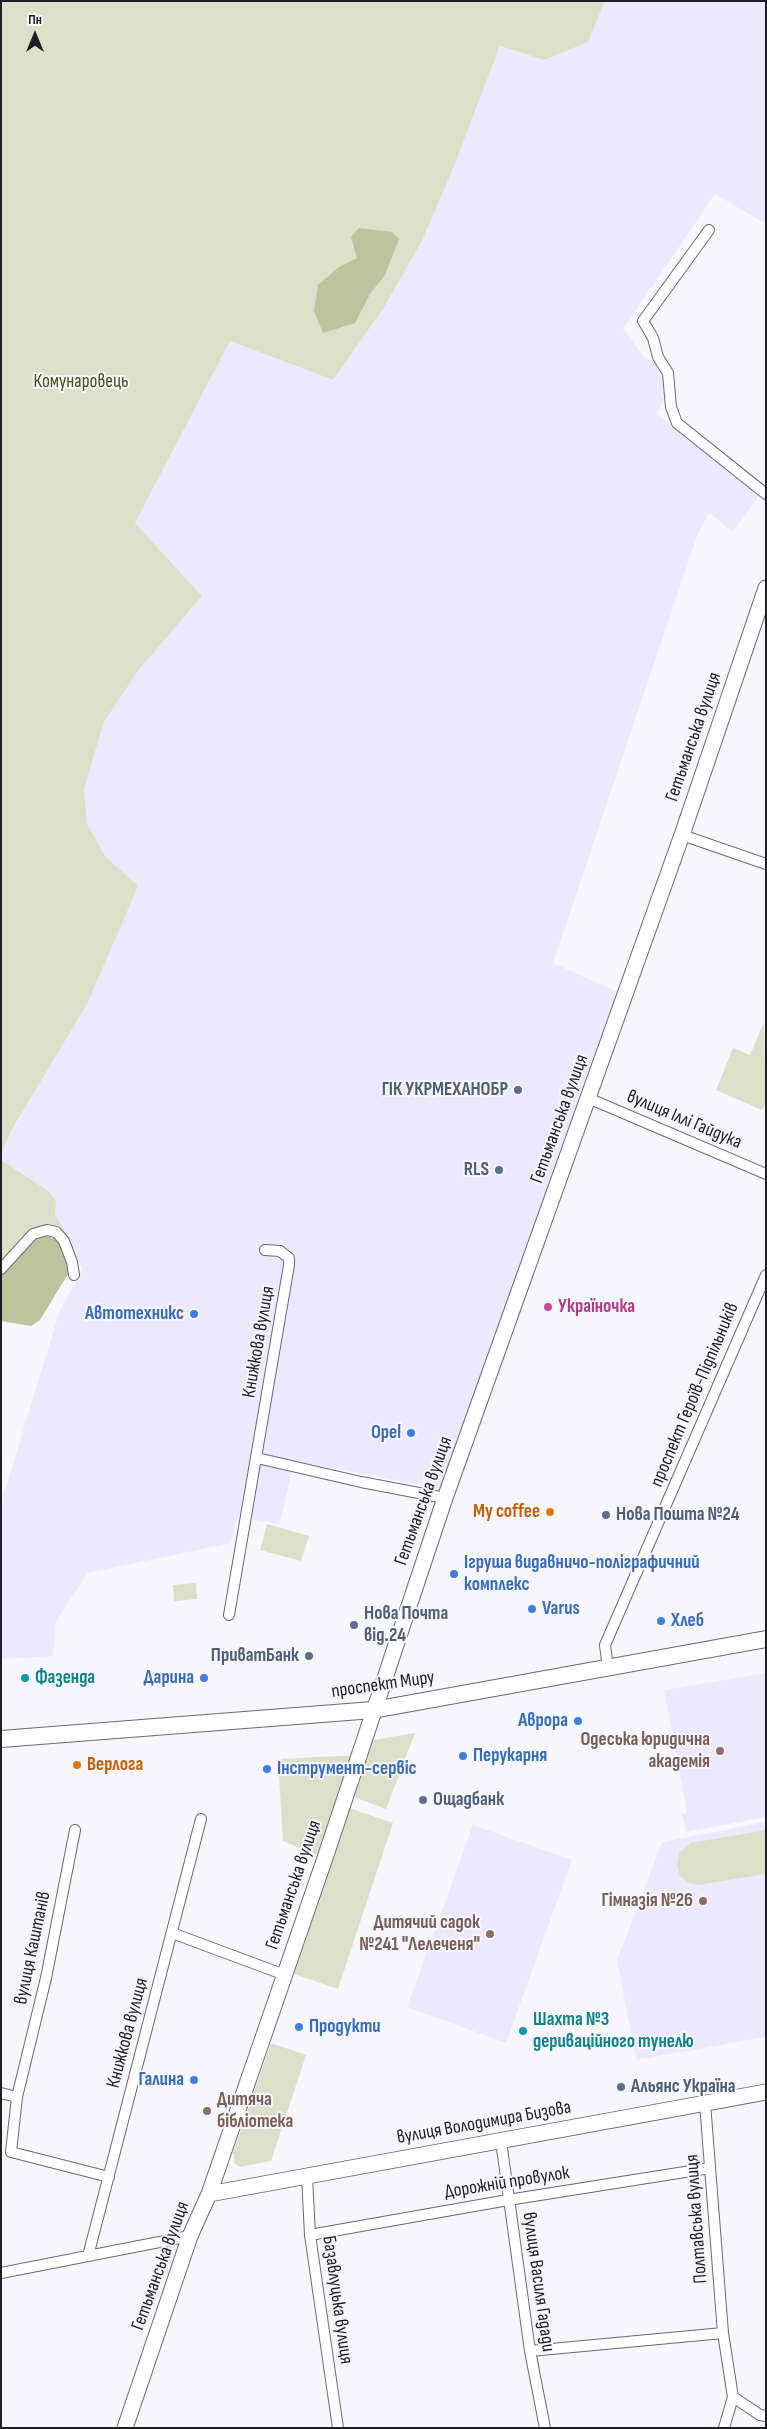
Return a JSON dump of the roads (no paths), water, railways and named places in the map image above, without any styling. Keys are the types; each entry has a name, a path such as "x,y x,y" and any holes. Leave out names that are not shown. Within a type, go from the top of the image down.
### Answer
{"main road":[{"name":"проспект Миру","path":"1,1739 374,1710 766,1639"}],"street":[{"path":"710,230 643,321 653,338 658,357 668,373 670,407 677,423 766,494"},
{"name":"Гетьманська вулиця","path":"125,2427 190,2236 209,2194 285,1975 445,1498 682,835 766,588"},
{"path":"682,835 766,864"},
{"name":"вулиця Іллі Гайдука","path":"588,1098 766,1174"},
{"path":"1,1270 33,1234 47,1230 56,1232 64,1241 72,1262 74,1275"},
{"name":"Книжкова вулиця","path":"229,1615 290,1265 290,1258 280,1251 265,1250"},
{"name":"проспект Героїв-Підпільників","path":"608,1668 605,1645 766,1275"},
{"path":"257,1458 361,1482 445,1498"},
{"name":"Книжкова вулиця","path":"88,2256 201,1819"},
{"name":"вулиця Каштанів","path":"76,1830 46,1978 17,2097 11,2152 109,2177"},
{"path":"172,1933 285,1975"},
{"name":"вулиця Володимира Бизова","path":"209,2194 766,2092"},
{"path":"1,2093 17,2097"},
{"name":"Полтавська вулиця","path":"705,2103 723,2333 733,2397"},
{"name":"вулиця Василя Гадади","path":"500,2141 530,2350 545,2428"},
{"name":"Дорожній провулок","path":"310,2235 508,2200 710,2168"},
{"name":"Базавлуцька вулиця","path":"306,2176 310,2235 338,2428"},
{"path":"1,2273 190,2236"},
{"path":"530,2350 723,2333"},
{"path":"724,2428 733,2397 760,2415 766,2416"}],"place":[{"name":"ГІК УКРМЕХАНОБР","path":"518,1090"},
{"name":"RLS","path":"499,1170"},
{"name":"Україночка","path":"548,1307"},
{"name":"Автотехникс","path":"194,1314"},
{"name":"Opel","path":"411,1433"},
{"name":"My coffee","path":"550,1512"},
{"name":"Нова Пошта №24","path":"606,1515"},
{"name":"Ігруша видавничо-поліграфичний комплекс","path":"454,1574"},
{"name":"Varus","path":"532,1609"},
{"name":"Хлеб","path":"661,1621"},
{"name":"Нова Почта від.24","path":"354,1625"},
{"name":"ПриватБанк","path":"309,1656"},
{"name":"Фазенда","path":"25,1678"},
{"name":"Дарина","path":"204,1678"},
{"name":"Аврора","path":"578,1721"},
{"name":"Одеська юридична академія","path":"720,1751"},
{"name":"Перукарня","path":"463,1756"},
{"name":"Beрлога","path":"77,1765"},
{"name":"Інструмент-сервіс","path":"267,1769"},
{"name":"Ощадбанк","path":"423,1800"},
{"name":"Гімназія №26","path":"703,1901"},
{"name":"Дитячий садок №241 \"Лелеченя\"","path":"490,1934"},
{"name":"Продукти","path":"299,2027"},
{"name":"Шахта №3 дериваційного тунелю","path":"523,2031"},
{"name":"Галина","path":"194,2080"},
{"name":"Альянс Україна","path":"621,2087"},
{"name":"Дитяча бібліотека","path":"207,2111"}],"park label":[{"name":"Комунаровець","path":"81,382"}]}
